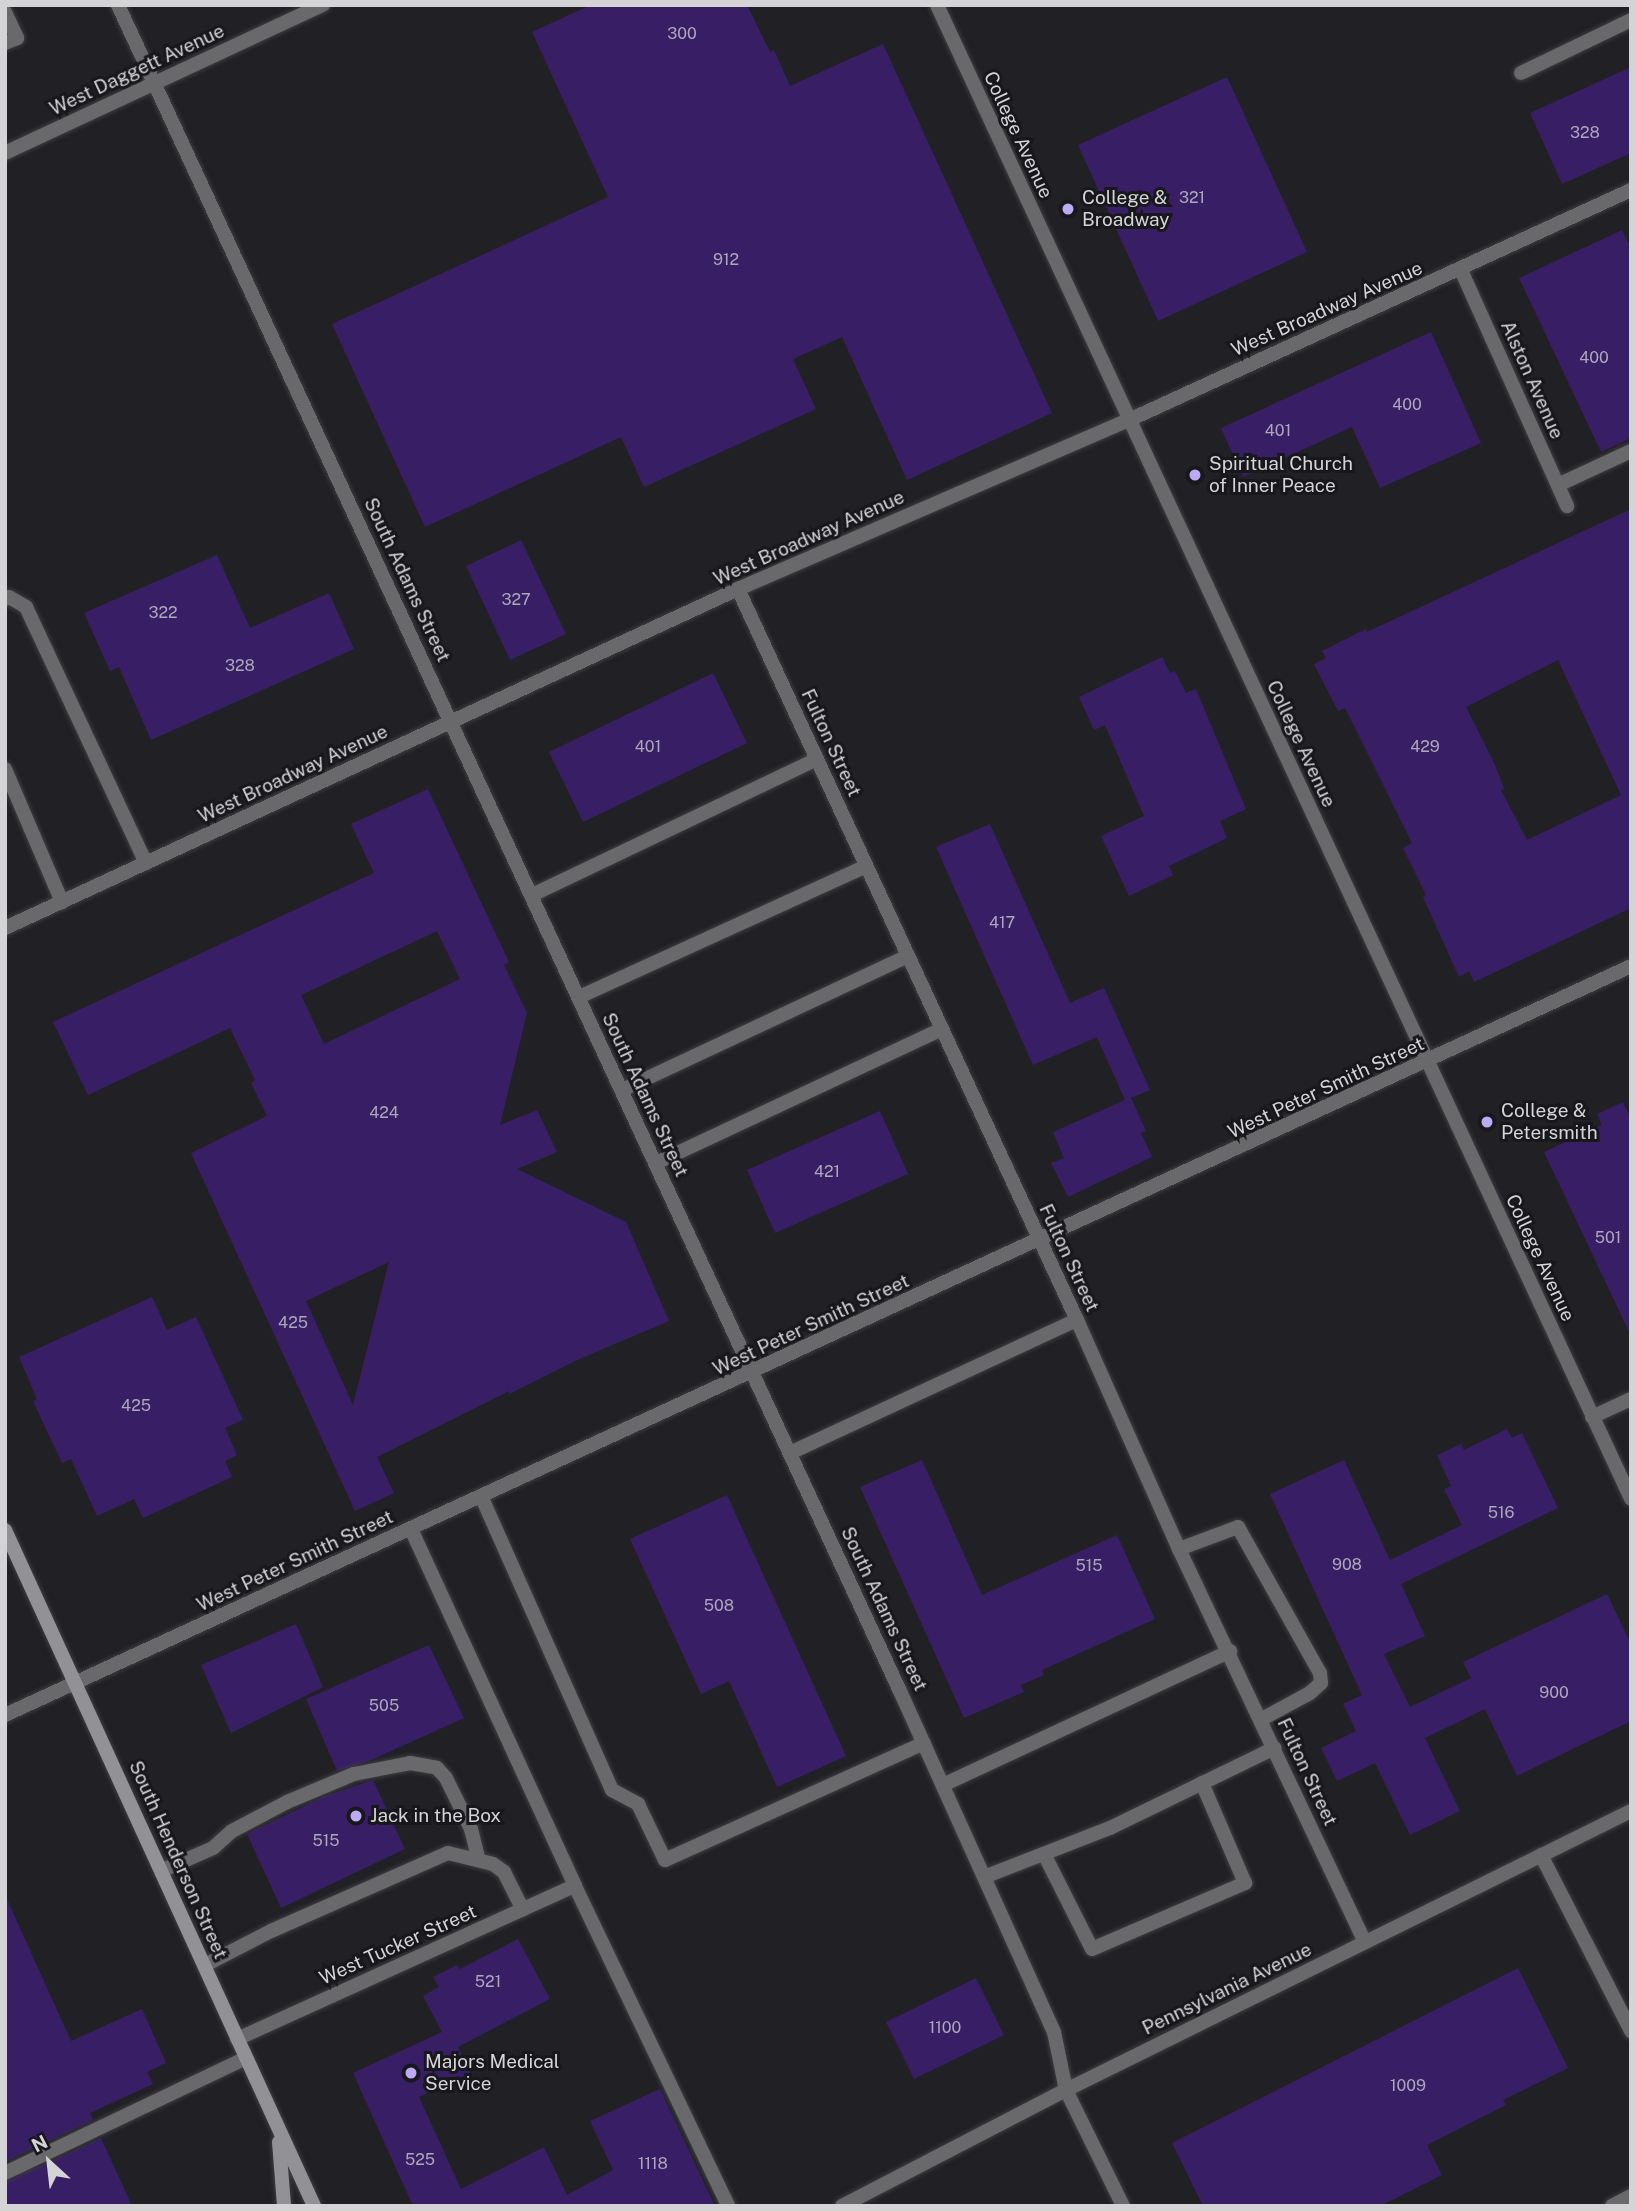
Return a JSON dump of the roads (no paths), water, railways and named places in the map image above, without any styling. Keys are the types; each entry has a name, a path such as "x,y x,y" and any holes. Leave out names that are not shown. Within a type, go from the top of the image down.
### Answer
{"main road":[{"name":"South Henderson Street","path":"5,1530 163,1870 314,2206"},
{"path":"278,2130 284,2206"}],"street":[{"name":"South Adams Street","path":"118,5 924,1743 1054,2032 1066,2090 1123,2206"},
{"name":"West Daggett Avenue","path":"5,153 323,5"},
{"name":"College Avenue","path":"937,5 1630,1497"},
{"path":"5,12 17,38 5,43"},
{"path":"1521,73 1631,20"},
{"name":"West Broadway Avenue","path":"5,928 738,589 1129,420 1631,190"},
{"name":"Alston Avenue","path":"1461,270 1567,506"},
{"path":"1558,485 1631,451"},
{"name":"Fulton Street","path":"738,589 1077,1320 1179,1549 1230,1651 1365,1942"},
{"path":"5,599 9,597 26,607 146,863"},
{"path":"532,895 817,759"},
{"path":"5,769 62,902"},
{"path":"579,997 866,866"},
{"path":"622,1090 908,956"},
{"name":"West Peter Smith Street","path":"5,1715 482,1498 1631,966"},
{"path":"656,1163 942,1029"},
{"path":"790,1453 1077,1320"},
{"path":"1592,1417 1631,1399"},
{"path":"482,1498 612,1790 638,1804 665,1860 924,1743"},
{"path":"1179,1549 1238,1527 1320,1673 1321,1683 1310,1693 1262,1720"},
{"path":"411,1529 575,1886 727,2206"},
{"path":"943,1785 1230,1651"},
{"path":"984,1877 1110,1828 1275,1748"},
{"path":"163,1870 213,1848 232,1831 286,1802 354,1774 410,1763 438,1768 446,1778 471,1829 478,1857"},
{"path":"1044,1854 1092,1949 1245,1883 1202,1783"},
{"name":"Pennsylvania Avenue","path":"842,2206 1066,2090 1631,1811"},
{"path":"205,1965 436,1856 448,1853 478,1857 504,1872 523,1910"},
{"path":"1541,1855 1631,2031"},
{"name":"West Tucker Street","path":"237,2039 575,1886"},
{"path":"5,2173 246,2058"},
{"path":"1612,2206 1631,2196"}],"place":[{"name":"College & Broadway","path":"1068,209"},
{"name":"Spiritual Church of Inner Peace","path":"1195,475"},
{"name":"College & Petersmith","path":"1487,1122"},
{"name":"Jack in the Box","path":"356,1816"},
{"name":"Majors Medical Service","path":"411,2073"}]}
